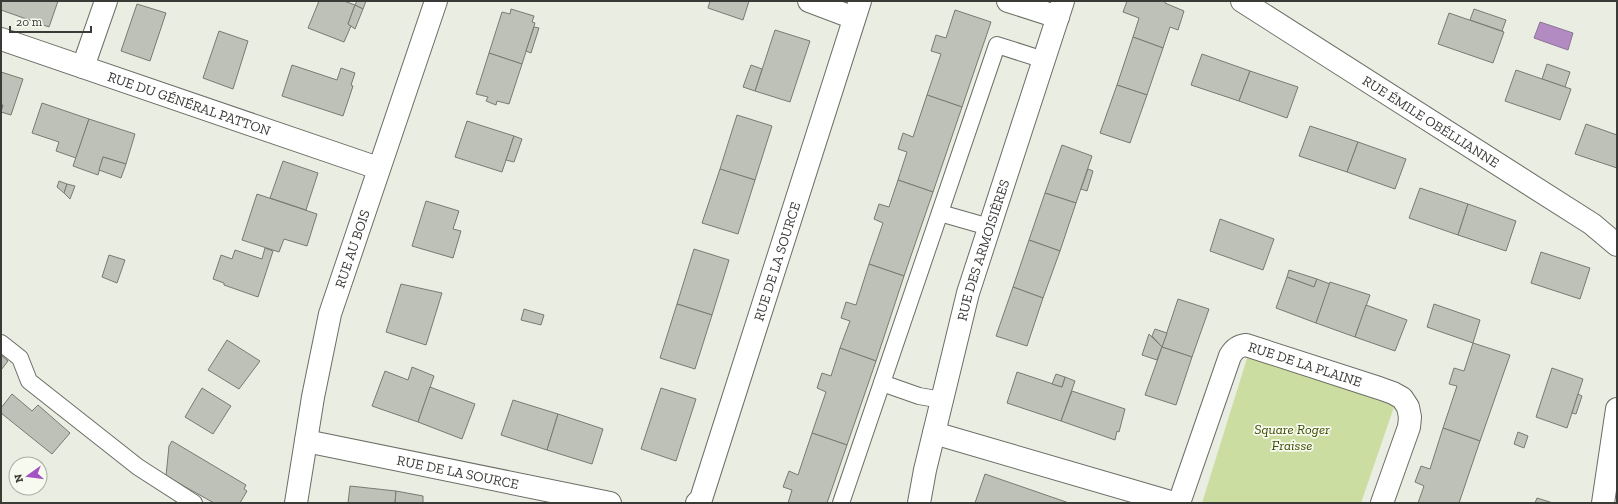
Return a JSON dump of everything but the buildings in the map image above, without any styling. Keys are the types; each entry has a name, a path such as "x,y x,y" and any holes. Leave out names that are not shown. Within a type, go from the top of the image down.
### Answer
{"street":[{"path":"83,67 106,1"},
{"name":"RUE AU BOIS","path":"296,503 330,314 378,168 436,1"},
{"name":"RUE DE LA SOURCE","path":"697,503 701,498 857,9 808,1"},
{"path":"1008,1 1060,9"},
{"name":"RUE ÉMILE OBÉLLIANNE","path":"1242,1 1592,224 1617,244"},
{"name":"RUE DES ARMOISIÈRES","path":"919,503 934,432 968,293 1060,9"},
{"name":"RUE DU GÉNÉRAL PATTON","path":"1,39 378,168"},
{"name":"RUE DE LA PLAINE","path":"1179,503 1230,356 1234,350 1240,346 1246,345 1393,393 1402,398 1408,407 1410,417 1409,427 1382,503"},
{"path":"1603,503 1617,409"},
{"path":"934,432 1174,503"},
{"name":"RUE DE LA SOURCE","path":"306,441 610,503"}],"lane":[{"path":"841,503 997,45 1044,60"},
{"path":"940,213 989,227"},
{"path":"1,343 20,358 29,381 138,467 194,503"},
{"path":"882,383 919,396 942,400"}],"green space":[{"name":"Square Roger Fraisse","path":"1249,352 1395,404 1361,503 1202,503"}],"shaded area":[{"path":"1540,22 1573,33 1568,50 1534,38"}]}
